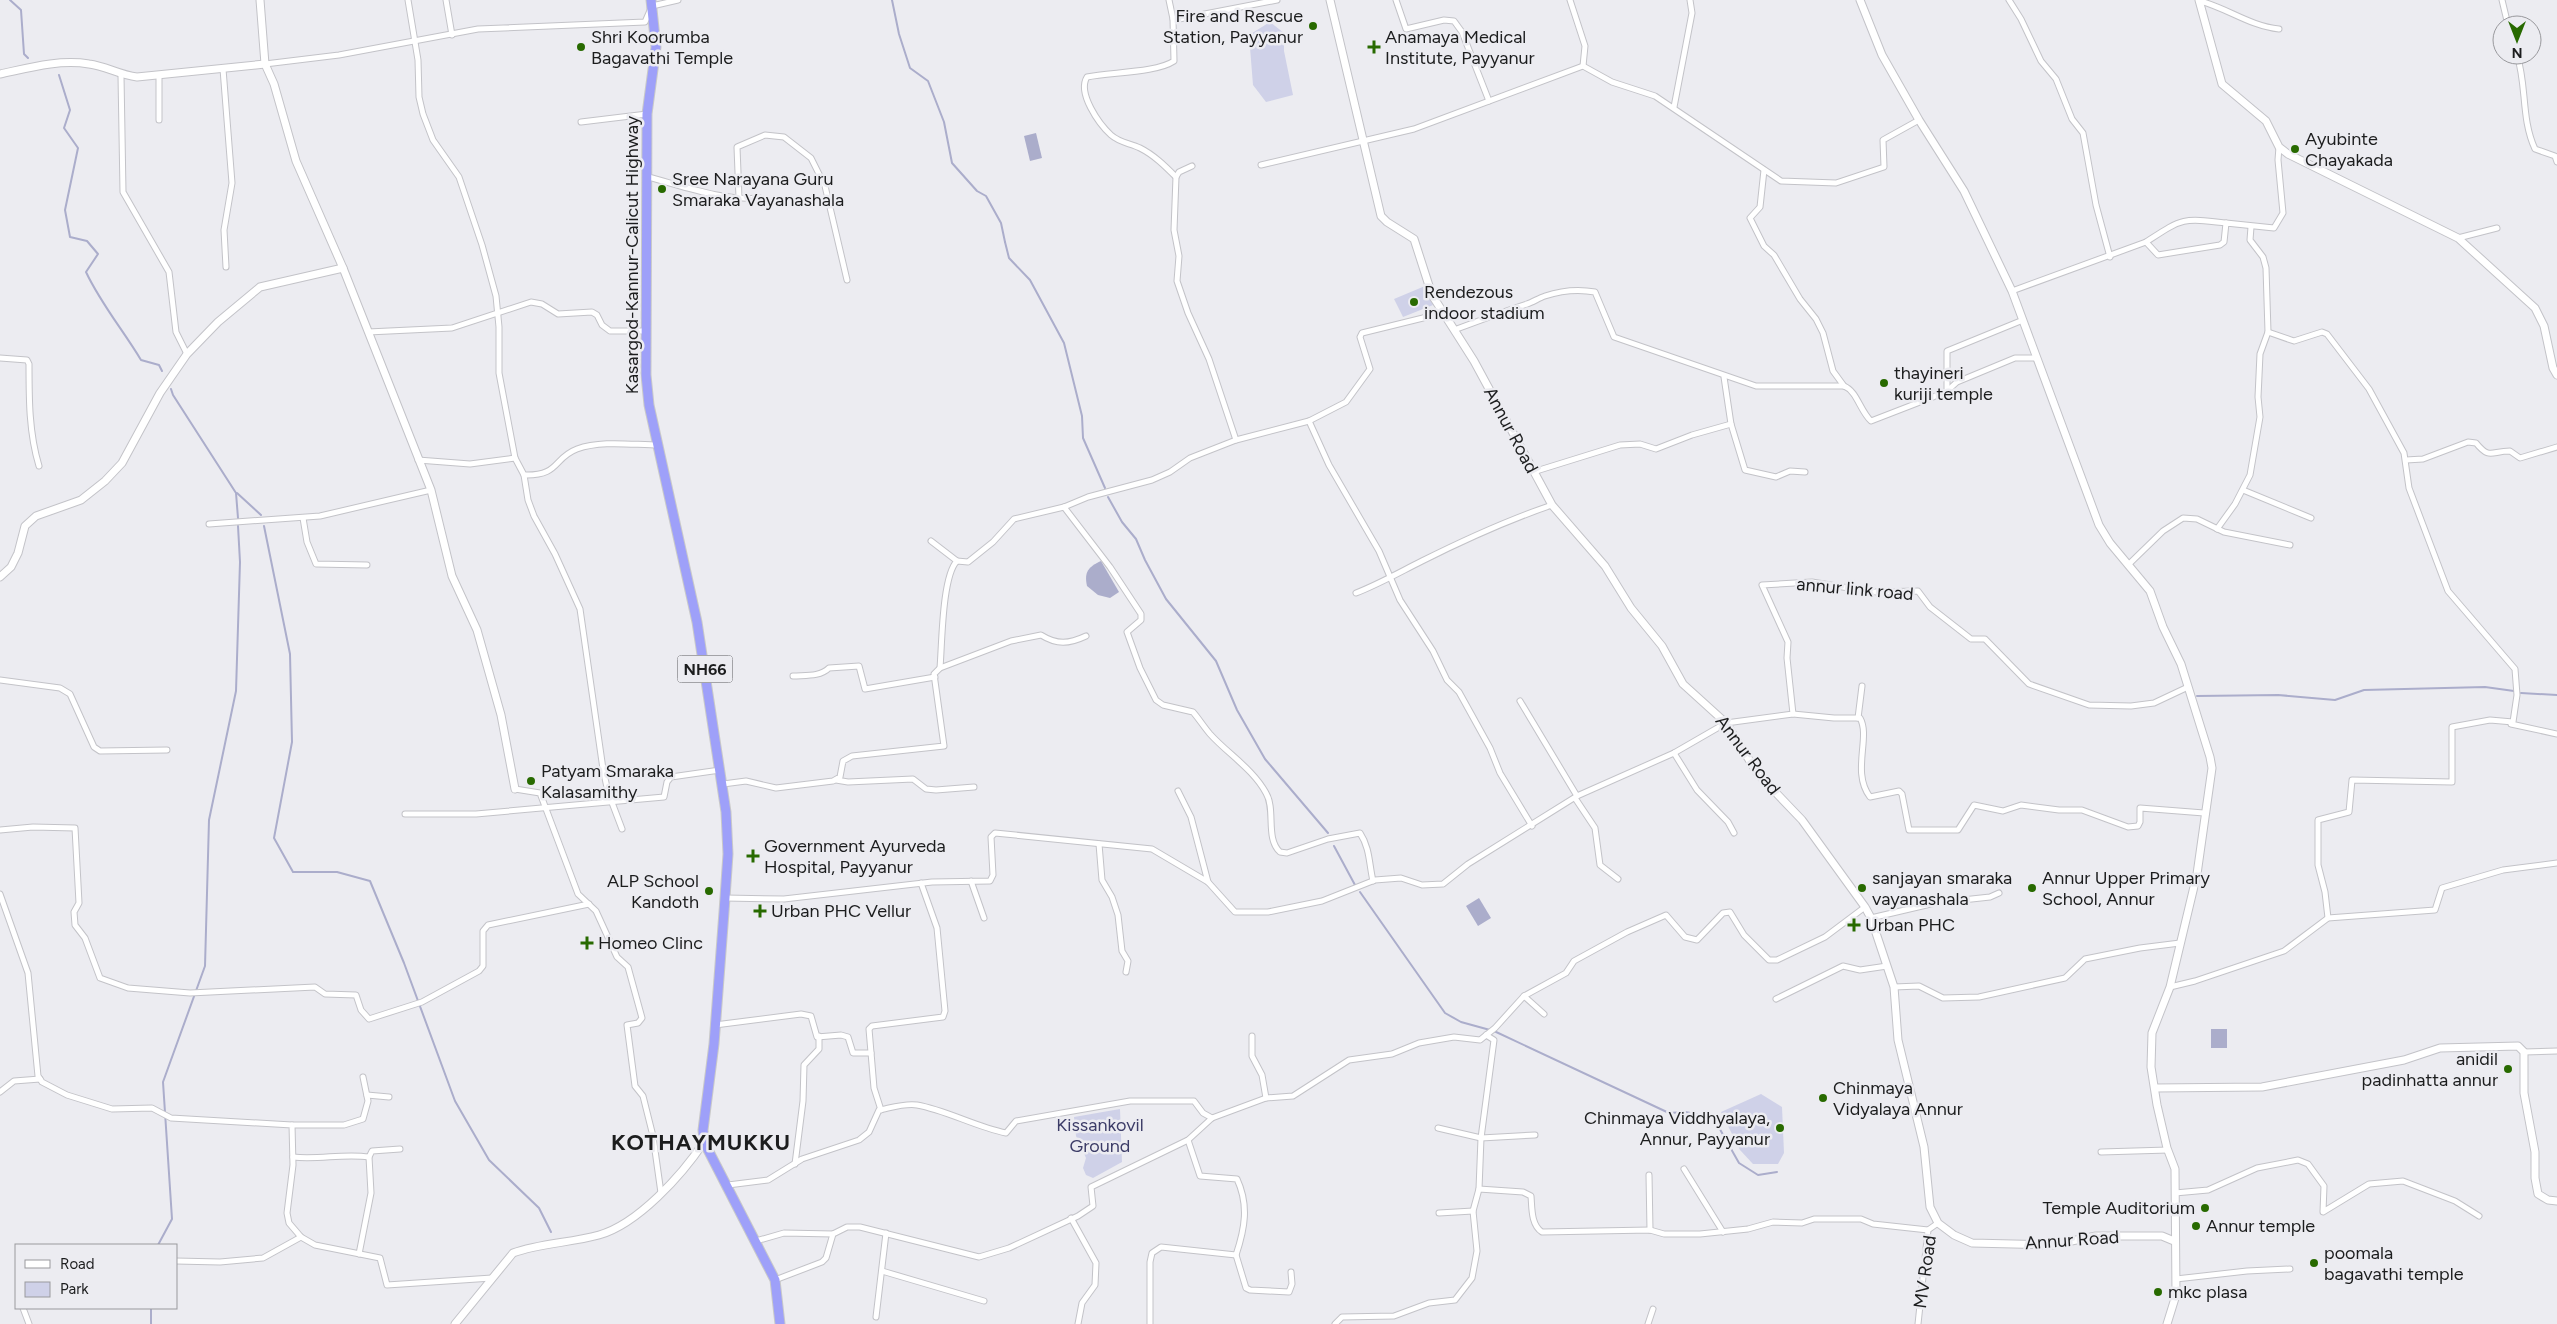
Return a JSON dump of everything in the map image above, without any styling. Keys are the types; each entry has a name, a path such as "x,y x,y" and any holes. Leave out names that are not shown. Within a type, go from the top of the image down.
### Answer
{"highway":[{"name":"Kasargod-Kannur-Calicut Highway","path":"651,3 656,47 648,114 646,375 649,405 697,622 723,784 728,854 715,1024 702,1130 704,1142 728,1185 775,1280 780,1324"}],"main road":[{"path":"260,0 264,64 274,84 296,161 343,268 431,490 452,576 477,630 501,715 515,789"},
{"name":"Annur Road","path":"1330,0 1381,216 1414,239 1427,284 1440,310 1503,412 1552,505 1605,566 1630,608 1662,646 1683,684 1726,723 1758,774 1802,820 1871,918 1894,987 1898,1040 1924,1147 1930,1207 1938,1223 1954,1236 1972,1243 2052,1245 2096,1236 2162,1236 2174,1241"},
{"path":"1860,0 1882,54 1919,120 1964,191 2012,291 2036,358 2067,434 2099,525 2110,543 2150,591 2188,687 2212,768 2208,800 2204,813 2197,874 2170,987 2152,1033 2151,1066 2168,1150 2175,1169 2174,1241 2177,1255 2176,1295 2167,1324"},
{"path":"2200,0 2222,84 2266,121 2279,147 2288,154 2458,238 2535,308 2544,326 2553,368 2557,375"},
{"path":"0,74 56,63 87,63 106,67 121,76 159,76 264,64"},
{"path":"0,577 11,567 18,553 26,526 36,516 80,500 105,481 122,463 160,393 187,354 218,322 260,287 343,268"},
{"path":"2155,1088 2262,1086 2404,1060 2440,1048 2518,1046 2524,1052 2524,1093 2535,1152 2535,1178 2538,1194 2548,1200 2557,1202"},
{"path":"455,1324 513,1253 526,1248 601,1234 647,1208 696,1155 704,1142"}],"street":[{"path":"408,0 415,40 422,114 433,140 459,177 482,245 498,312 499,373 515,458 524,475 528,500 534,516 556,554 580,609 603,769 622,829"},
{"path":"446,0 452,35"},
{"path":"264,64 339,55 478,29 645,22 651,3 678,0"},
{"path":"1169,0 1173,19 1174,61 1168,65 1130,73 1087,77 1084,81 1084,92 1111,135 1124,143 1151,154 1176,177"},
{"path":"1173,19 1277,0"},
{"path":"1396,0 1406,28 1444,20 1454,21 1462,32 1489,101"},
{"path":"1570,0 1585,46 1583,66"},
{"path":"1674,107 1692,13 1690,0"},
{"path":"2009,0 2021,18 2041,61 2056,79 2072,119 2083,133 2096,205 2110,257"},
{"path":"2200,0 2244,20 2266,28 2279,29"},
{"path":"2502,0 2506,15"},
{"path":"2520,65 2528,132 2535,149 2555,156 2557,162"},
{"path":"1261,165 1414,129 1583,66 1612,82 1655,96 1674,107 1781,181 1836,183 1884,167 1883,140 1919,120"},
{"path":"223,69 232,183 224,230 226,267"},
{"path":"121,76 122,192 169,272 176,332 187,354"},
{"path":"159,76 159,120"},
{"path":"581,122 648,114"},
{"path":"739,198 738,147 765,135 784,137 811,158 825,186 847,280"},
{"path":"2012,291 2110,257 2139,243 2146,242 2180,221 2191,219 2274,228 2283,213 2278,160 2279,147"},
{"path":"1192,166 1179,172 1176,177 1174,230 1179,256 1177,281 1208,360 1236,440"},
{"path":"1764,170 1760,207 1750,218 1764,246 1774,255 1786,272 1793,289 1816,319 1823,332 1833,371 1844,386 1853,393 1858,406 1871,421 1891,415 1947,391 1957,382 2015,358 2036,358"},
{"path":"648,177 739,198 760,198"},
{"path":"2146,242 2158,255 2220,244 2224,242 2226,223"},
{"path":"2217,528 2243,490 2250,475 2260,417 2258,397 2260,354 2268,332 2266,268 2263,256 2250,240 2251,227"},
{"path":"2458,238 2497,228"},
{"path":"1454,330 1492,317 1511,308 1529,304 1544,296 1582,289 1595,292 1614,337 1688,362 1724,377 1756,386 1772,388 1816,384 1844,386"},
{"path":"368,332 452,328 531,302 542,304 558,314 592,312 597,314 602,326 610,331 647,331"},
{"path":"931,541 957,561 968,562 993,542 1014,520 1152,480 1170,472 1190,458 1236,440 1309,420 1343,404 1366,376 1370,369 1360,337 1362,333 1423,318 1440,310"},
{"path":"1947,391 1947,351 2023,320"},
{"path":"2268,332 2294,340 2322,332 2327,334 2369,389 2402,447 2406,460 2409,488 2448,591 2515,669 2517,695 2511,724"},
{"path":"0,358 27,360 29,364 32,435 39,466"},
{"path":"1724,377 1731,424 1744,470 1776,477 1790,471 1805,472"},
{"path":"1309,420 1329,464 1379,551 1390,580 1433,652 1447,680 1459,692 1490,748 1500,773 1532,826"},
{"path":"1533,472 1620,445 1640,444 1656,449 1692,435 1731,424"},
{"path":"2406,460 2423,459 2468,442 2476,443 2483,453 2510,451 2520,458 2557,447"},
{"path":"524,475 547,472 576,449 595,446 659,445"},
{"path":"418,460 470,464 515,458"},
{"path":"209,524 320,516 431,490"},
{"path":"2243,490 2311,518"},
{"path":"1356,593 1390,580 1422,560 1519,516 1552,505"},
{"path":"1064,507 1110,567 1141,614 1141,620 1127,632 1153,696 1163,705 1193,712 1209,733 1261,785 1270,802 1272,834 1276,849 1280,852 1288,853 1328,840 1360,833 1365,841 1373,881"},
{"path":"303,518 307,542 316,564 367,565"},
{"path":"2128,565 2162,531 2183,518 2197,519 2217,528 2290,545"},
{"path":"836,780 840,777 843,761 852,756 944,746 935,676 940,668 945,599 951,567 957,561"},
{"name":"annur link road","path":"1793,714 1787,658 1788,642 1762,585 1812,582 1873,592 1918,591 1930,607 1971,639 1985,639 2030,684 2090,705 2131,706 2154,703 2188,687"},
{"path":"940,668 1011,640 1041,635 1054,643 1073,642 1086,636"},
{"path":"793,676 815,675 825,672 829,668 859,666 865,689 935,676"},
{"path":"0,680 60,688 70,694 94,746 100,751 167,750"},
{"path":"1858,718 1862,686"},
{"path":"1520,701 1595,828 1600,865 1618,879"},
{"path":"725,898 784,899 921,883 990,881 993,875 991,839 993,834 1152,849 1208,882 1235,912 1242,913 1268,912 1322,901 1373,881 1402,878 1422,885 1443,884 1468,864 1576,797 1674,753 1726,723 1793,714 1858,718 1864,724 1860,760 1868,795 1870,797 1899,791 1902,794 1909,830 1958,830 1974,804 2003,811 2021,805 2059,810 2082,810 2128,827 2138,826 2140,822 2140,808 2204,813"},
{"path":"2328,918 2325,892 2318,865 2318,820 2350,812 2352,780 2452,782 2452,727 2490,720 2557,734"},
{"path":"1674,753 1697,790 1728,822 1734,833"},
{"path":"405,814 476,814 664,797 667,782 672,777 720,770"},
{"path":"723,784 746,781 776,788 836,780 848,782 913,779 926,789 974,787"},
{"path":"515,789 540,793 578,894 596,911 617,957 628,967 642,1018 638,1023 627,1025 635,1086 643,1096 653,1136 661,1192"},
{"path":"1178,791 1191,818 1208,882"},
{"path":"0,830 33,827 75,828 79,903 74,912 75,925 86,938 100,978 128,988 195,993 315,987 325,994 356,994 361,1010 370,1019 419,1003 481,968 483,931 488,925 589,904"},
{"path":"1099,844 1102,880 1112,897 1118,915 1122,951 1128,961 1126,972"},
{"path":"2170,987 2195,981 2284,951 2328,918 2435,910 2442,888 2503,870 2557,862"},
{"path":"970,881 984,918"},
{"path":"881,1110 874,1088 869,1029 872,1026 943,1017 945,1011 937,928 921,883"},
{"path":"1871,918 1900,910 1990,897 1999,893"},
{"path":"0,894 28,973 40,1079 46,1085 67,1095 112,1109 152,1108 168,1117 330,1126 363,1119 366,1112 367,1096 363,1077"},
{"path":"756,1241 784,1233 833,1234 853,1226 979,1257 1009,1248 1094,1206 1091,1187 1096,1183 1188,1140 1212,1118 1266,1098 1293,1096 1349,1060 1392,1054 1419,1043 1454,1037 1480,1040 1495,1028 1524,996 1566,973 1574,961 1627,932 1666,915 1686,937 1697,940 1723,913 1730,912 1744,935 1769,960 1777,960 1825,937 1865,907"},
{"path":"1894,987 1919,986 1942,998 1979,997 2065,978 2085,960 2140,948 2180,943"},
{"path":"1776,999 1843,966 1860,970 1887,966"},
{"path":"1524,996 1544,1014"},
{"path":"715,1024 801,1014 811,1016 817,1037 841,1034 848,1037 853,1053 872,1053"},
{"path":"1335,1324 1342,1317 1394,1316 1429,1303 1455,1300 1472,1278 1477,1251 1473,1210 1479,1189 1480,1138 1494,1040 1488,1034"},
{"path":"795,1164 803,1101 804,1065 819,1050 819,1036"},
{"path":"1252,1036 1252,1056 1262,1075 1266,1098"},
{"path":"2524,1052 2557,1051"},
{"path":"0,1092 14,1081 40,1079"},
{"path":"367,1096 389,1097"},
{"path":"728,1185 768,1180 795,1164 859,1140 869,1132 879,1110 916,1105 1006,1133 1016,1121 1130,1101 1194,1101 1203,1113 1212,1118"},
{"path":"292,1125 293,1157 287,1213 289,1223 301,1237 315,1245 380,1258 387,1285 492,1278"},
{"path":"1438,1128 1480,1138 1534,1135"},
{"path":"1188,1140 1200,1176 1237,1179 1240,1186 1245,1217 1244,1229 1236,1254 1246,1288 1250,1290 1289,1292 1292,1284 1292,1272"},
{"path":"359,1254 371,1193 370,1157 372,1151 400,1149"},
{"path":"2101,1152 2168,1150"},
{"path":"293,1157 312,1159 337,1155 370,1157"},
{"path":"2175,1193 2208,1190 2257,1168 2298,1160 2308,1164 2324,1186 2323,1212 2369,1184 2403,1181 2455,1201 2479,1216"},
{"path":"1684,1169 1723,1232"},
{"path":"1649,1175 1650,1230"},
{"path":"1479,1189 1523,1192 1531,1196 1533,1218 1537,1229 1542,1232 1650,1230 1664,1234 1723,1232 1748,1229 1773,1222 1802,1223 1814,1219 1860,1219 1873,1224 1928,1230"},
{"path":"1438,1213 1473,1210"},
{"path":"1071,1218 1096,1263 1095,1285 1082,1303 1078,1324"},
{"name":"MV Road","path":"1918,1324 1928,1230 1938,1223"},
{"path":"876,1317 886,1233"},
{"path":"775,1280 822,1262 826,1258 833,1234"},
{"path":"178,1261 220,1262 263,1258 301,1237"},
{"path":"1150,1324 1150,1262 1152,1253 1161,1247 1236,1254"},
{"path":"2176,1279 2247,1270 2290,1269"},
{"path":"882,1271 984,1301"},
{"path":"23,1309 29,1324"},
{"path":"1648,1324 1653,1309"}],"green space":[{"path":"1270,22 1284,33 1284,51 1293,95 1266,102 1253,85 1249,35"},
{"name":"Rendezous indoor stadium","path":"1425,286 1433,305 1403,317 1394,299"},
{"path":"1761,1094 1782,1107 1784,1153 1778,1164 1753,1164 1740,1150 1721,1112"},
{"name":"Kissankovil Ground","path":"1120,1109 1122,1162 1093,1178 1086,1175 1083,1168 1086,1158 1076,1136 1074,1117"}],"shaded area":[{"path":"1036,133 1042,158 1030,161 1024,136"},
{"path":"1101,561 1119,592 1110,598 1098,595 1087,586 1086,577 1088,571 1093,565"},
{"path":"1479,898 1491,918 1478,926 1466,906"},
{"path":"2211,1029 2227,1029 2227,1048 2211,1048"}],"waterway":[{"path":"10,0 21,10 24,54 28,58"},
{"path":"892,0 899,34 910,68 928,81 944,122 952,163 977,191 986,196 1001,223 1005,242"},
{"path":"59,75 70,110 64,128 78,148 65,210 70,237 87,241 98,254 86,272 92,284 141,360 159,365 162,371"},
{"path":"1009,258 1005,242 1009,258 1030,280 1064,343 1082,416 1083,438 1105,488"},
{"path":"171,389 236,493 238,518"},
{"path":"237,493 261,515"},
{"path":"1108,497 1122,522 1136,539 1166,599 1216,661 1237,710 1265,759 1328,833"},
{"path":"159,1244 172,1219 163,1082 205,966 209,820 236,691 240,562 238,526"},
{"path":"264,526 290,654 292,742 274,838 293,872 337,872 370,881 404,963 455,1101 489,1160 539,1208 551,1232"},
{"path":"2197,696 2278,695 2335,700 2364,690 2485,687 2514,691"},
{"path":"2521,693 2557,695"},
{"path":"1334,846 1355,885"},
{"path":"1360,892 1445,1013 1461,1022 1490,1030"},
{"path":"1494,1031 1669,1113 1685,1112 1713,1117 1739,1163 1758,1175 1777,1172"},
{"path":"151,1309 151,1324"}],"place":[{"name":"Fire and Rescue Station, Payyanur","path":"1313,26"},
{"name":"Shri Koorumba Bagavathi Temple","path":"581,47"},
{"name":"Anamaya Medical Institute, Payyanur","path":"1374,47"},
{"name":"Ayubinte Chayakada","path":"2295,149"},
{"name":"Sree Narayana Guru Smaraka Vayanashala","path":"662,189"},
{"name":"Rendezous indoor stadium","path":"1414,302"},
{"name":"thayineri kuriji temple","path":"1884,383"},
{"name":"Patyam Smaraka Kalasamithy","path":"531,781"},
{"name":"Government Ayurveda Hospital, Payyanur","path":"753,856"},
{"name":"sanjayan smaraka vayanashala","path":"1862,888"},
{"name":"Annur Upper Primary School, Annur","path":"2032,888"},
{"name":"ALP School Kandoth","path":"709,891"},
{"name":"Urban PHC Vellur","path":"760,911"},
{"name":"Urban PHC","path":"1854,925"},
{"name":"Homeo Clinc","path":"587,943"},
{"name":"anidil padinhatta annur","path":"2508,1069"},
{"name":"Chinmaya Vidyalaya Annur","path":"1823,1098"},
{"name":"Chinmaya Viddhyalaya, Annur, Payyanur","path":"1780,1128"},
{"name":"Temple Auditorium","path":"2205,1208"},
{"name":"Annur temple","path":"2196,1226"},
{"name":"poomala bagavathi temple","path":"2314,1263"},
{"name":"mkc plasa","path":"2158,1292"}],"district":[{"name":"KOTHAYMUKKU","path":"701,1142"}]}
